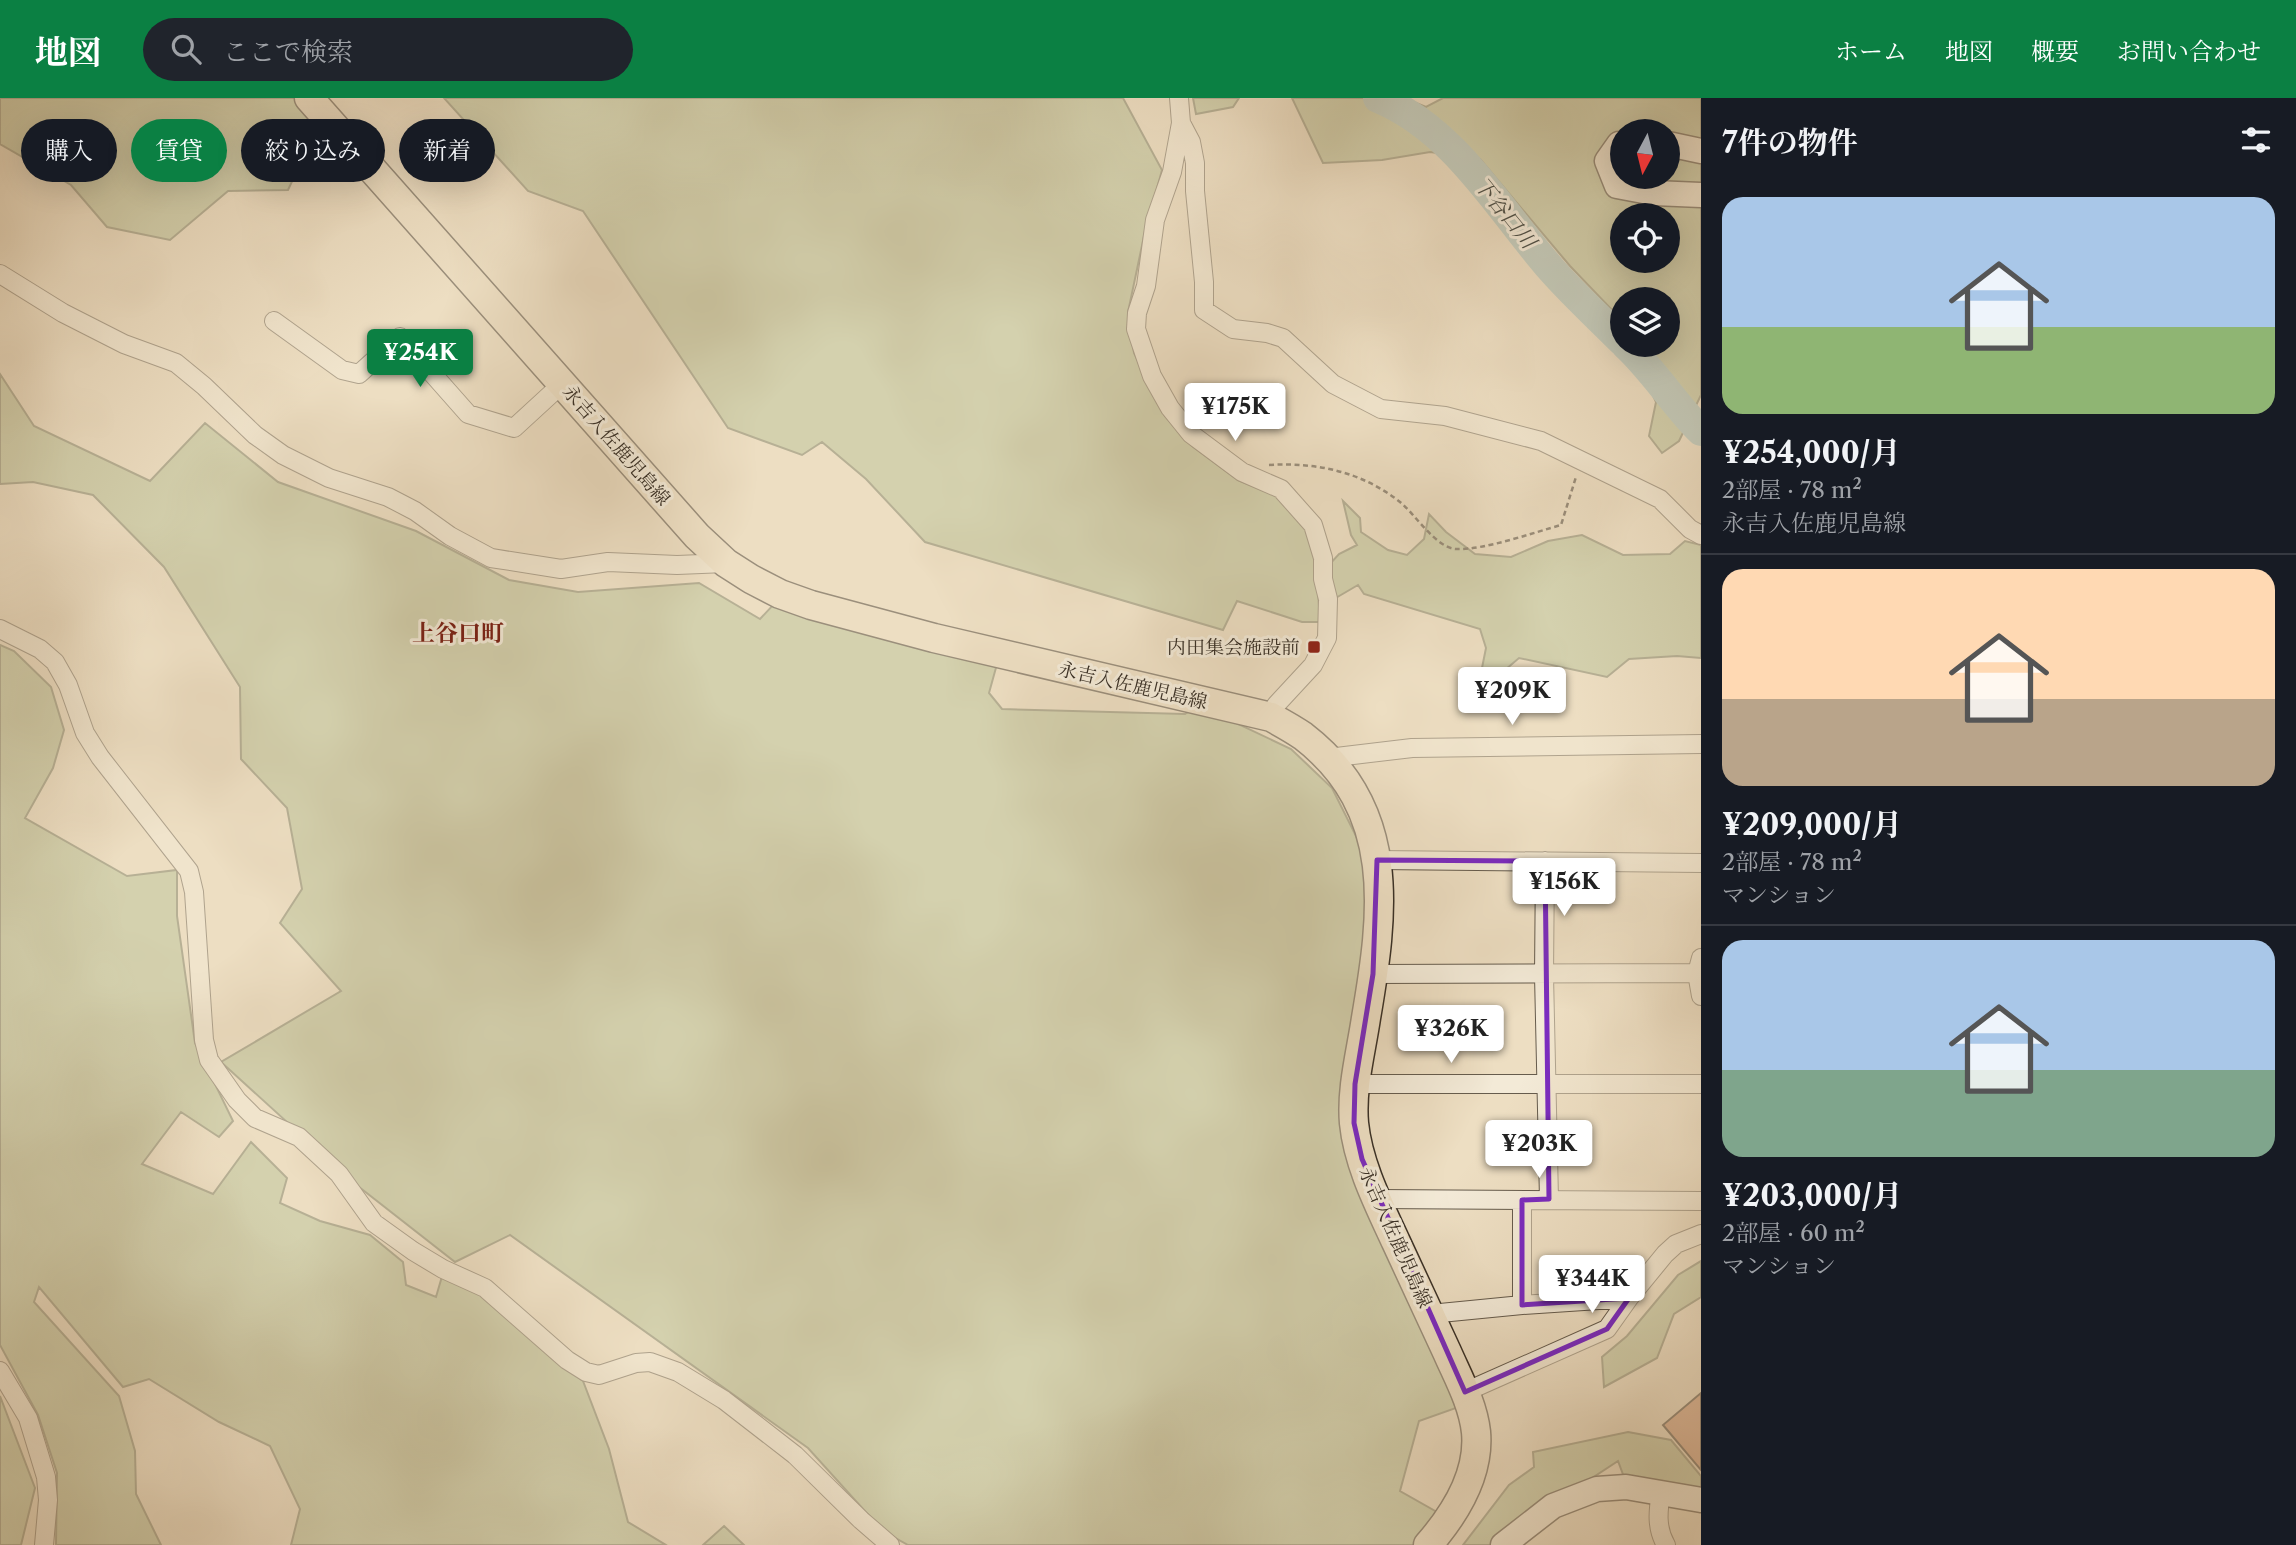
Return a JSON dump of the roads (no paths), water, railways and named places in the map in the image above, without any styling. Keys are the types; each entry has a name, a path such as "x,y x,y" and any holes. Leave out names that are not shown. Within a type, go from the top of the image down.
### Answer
{"main road":[{"name":"永吉入佐鹿児島線","path":"309,98 697,536 726,563 780,594 811,605 934,638 1271,717 1302,735 1328,758 1351,788 1368,822 1377,860 1380,890 1373,974 1355,1084 1354,1123 1362,1159 1377,1199 1465,1391 1476,1432 1472,1472 1450,1519 1427,1545"},
{"path":"1680,146 1701,150"},
{"path":"1633,189 1695,197 1701,195"},
{"path":"1503,1545 1553,1506 1597,1489 1626,1487 1701,1500"}],"street":[{"path":"1179,98 1181,123 1172,172 1155,220 1146,286 1137,313 1136,329 1152,376 1170,408 1191,434 1238,469 1281,489 1313,526 1323,558 1323,579 1328,599 1327,638 1313,665 1276,705 1271,717"},
{"path":"1181,123 1191,142 1195,163 1195,191 1205,282 1204,310 1233,329 1283,338 1333,384 1381,409 1445,416 1541,441 1660,499 1690,529 1701,535"},
{"path":"0,274 75,320 124,344 176,363 255,435 283,455 329,478 388,497 491,558 561,569 608,562 677,565 726,563"},
{"path":"274,321 342,370 359,374 400,337 468,415 514,428 563,383"},
{"path":"0,629 40,649 55,662 68,685 85,733 100,758 189,871 194,891 204,1040 209,1060 237,1100 255,1118 299,1137 339,1174 374,1223 443,1269 485,1288 567,1360 586,1372 599,1376 636,1363 650,1362 678,1372 723,1400 795,1455 890,1545"},
{"path":"1328,758 1412,748 1701,744"},
{"path":"1377,860 1701,863"},
{"path":"1545,861 1545,1084 1549,1199"},
{"path":"1373,974 1544,975 1699,965 1701,996"},
{"path":"1355,1084 1701,1084"},
{"path":"1377,1199 1701,1200"},
{"path":"1522,1200 1522,1305"},
{"path":"1465,1391 1607,1329 1629,1298 1676,1244 1701,1234"},
{"path":"1430,1314 1629,1298"},
{"path":"0,1371 28,1418 46,1478 48,1500 44,1545"},
{"path":"1661,1492 1659,1532 1666,1545"}],"waterway":[{"name":"下谷口川","path":"1378,98 1405,112 1453,150 1551,269 1610,329"},
{"name":"下谷口川","path":"1637,357 1701,431"}],"place":[{"name":"内田集会施設前","path":"1314,647"}],"district":[{"name":"上谷口町","path":"458,633"}]}
